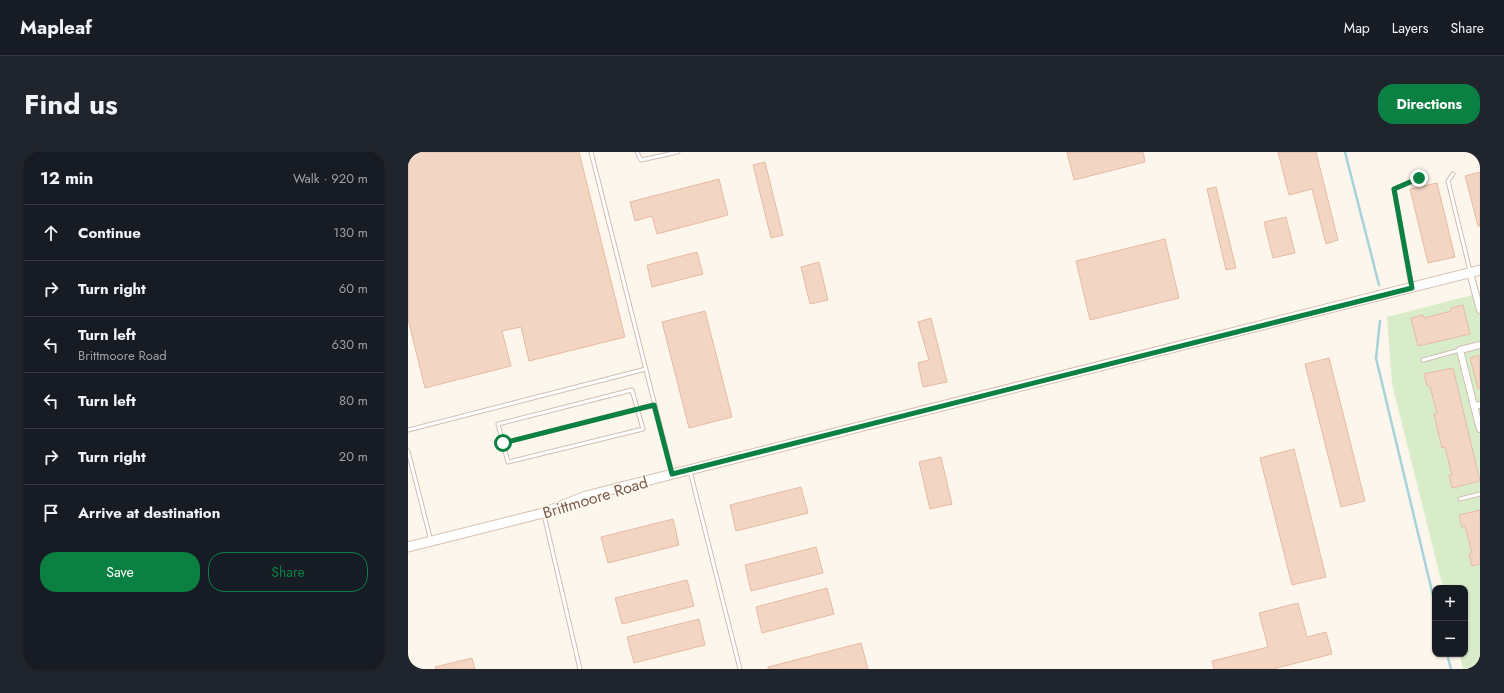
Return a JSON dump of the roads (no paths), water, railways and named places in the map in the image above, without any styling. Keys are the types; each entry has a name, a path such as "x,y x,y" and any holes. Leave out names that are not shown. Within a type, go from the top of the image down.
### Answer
{"main road":[{"name":"Brittmoore Road","path":"408,547 543,513 586,496 1480,270"}],"street":[{"path":"1470,273 1480,310"},
{"path":"1480,345 1460,350 1477,405 1480,428"}],"lane":[{"path":"591,152 672,474"},
{"path":"637,152 641,160 678,152"},
{"path":"1453,174 1448,181 1470,273"},
{"path":"1412,288 1394,189 1419,178"},
{"path":"1423,360 1460,350"},
{"path":"408,430 646,369"},
{"path":"632,390 643,429 508,462 503,443 498,424 632,390"},
{"path":"503,443 654,405"},
{"path":"408,451 431,542"},
{"path":"690,470 740,669"},
{"path":"1460,499 1480,494"},
{"path":"543,513 580,669"}],"waterway":[{"path":"1345,152 1379,285"},
{"path":"1380,321 1376,358 1432,591"},
{"path":"1448,657 1451,669"}]}
